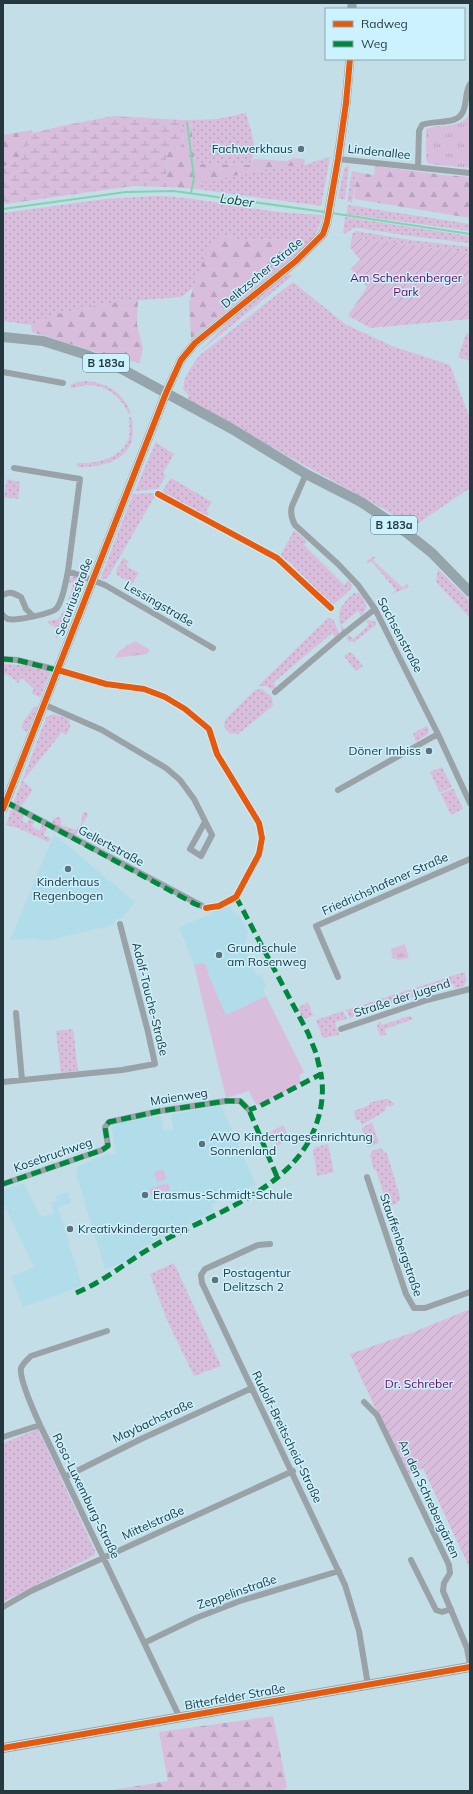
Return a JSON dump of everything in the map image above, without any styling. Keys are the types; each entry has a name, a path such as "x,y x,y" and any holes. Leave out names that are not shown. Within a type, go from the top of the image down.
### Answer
{"main road":[{"name":"B 183a","path":"3,337 43,341 84,354 120,368 166,393 306,474 361,502 407,533 432,553 470,592"},
{"name":"Bitterfelder Straße","path":"3,1748 470,1666"}],"street":[{"name":"Delitzscher Straße","path":"166,393 181,360 195,343 304,254 323,234 327,222 338,159 346,103 350,60"},
{"name":"Lindenallee","path":"418,167 419,131 422,125 429,122 451,121 459,116 464,110 467,90 470,84"},
{"name":"Lindenallee","path":"338,159 470,173"},
{"path":"3,372 63,383"},
{"name":"Securiusstraße","path":"4,805 45,705 92,580 166,393"},
{"path":"3,615 7,619 14,619 49,613 56,609 60,602 68,571 80,479 14,468"},
{"name":"Sachsenstraße","path":"306,474 292,506 292,519 295,525 328,554 353,579 375,609 438,734 470,803"},
{"name":"Lessingstraße","path":"68,571 92,580 213,648"},
{"path":"3,595 14,593 21,597 26,609 33,616"},
{"path":"275,692 375,609"},
{"path":"3,659 17,660 58,670"},
{"path":"45,705 102,730 166,768 180,780 194,799 212,835 202,856 190,849 205,822"},
{"path":"338,790 438,734"},
{"name":"Gellertstraße","path":"4,805 206,908"},
{"name":"Friedrichshafener Straße","path":"338,977 316,926 470,859"},
{"name":"Adolf-Tauche-Straße","path":"3,1082 122,1070 155,1064 120,924"},
{"name":"Straße der Jugend","path":"341,1029 427,1000 470,989"},
{"path":"16,1013 22,1080"},
{"name":"Maienweg","path":"109,1122 160,1111 226,1101 240,1101 248,1110"},
{"name":"Kosebruchweg","path":"3,1184 102,1150 108,1146 105,1127 109,1122"},
{"name":"Stauffenbergstraße","path":"367,1177 406,1294 414,1308 425,1308 470,1292"},
{"name":"Rudolf-Breitscheid-Straße","path":"270,1244 258,1245 205,1269 201,1275 202,1283 348,1592 359,1632 368,1685"},
{"name":"Rosa-Luxemburg-Straße","path":"107,1331 31,1356 21,1369 22,1378 40,1425 180,1718"},
{"name":"Maybachstraße","path":"65,1477 140,1439 252,1388"},
{"name":"An den Schrebergärten","path":"364,1402 377,1415 449,1566 450,1573 444,1582 443,1591 467,1648 470,1666"},
{"path":"3,1437 40,1425"},
{"name":"Mittelstraße","path":"3,1607 32,1591 103,1557 292,1471"},
{"path":"411,1560 436,1610 442,1612 451,1609"},
{"name":"Zeppelinstraße","path":"144,1643 196,1618 240,1601 339,1571"}],"shaded area":[{"name":"Kinderhaus Regenbogen","path":"54,834 135,902 122,918 115,920 116,924 46,941 34,939 10,940"},
{"name":"Grundschule am Rosenweg","path":"225,906 231,907 236,915 241,917 248,932 244,948 257,976 261,974 267,987 263,989 266,996 226,1016 207,968 200,964 194,965 179,927 209,915 214,910"},
{"name":"Erasmus-Schmidt-Schule","path":"221,1105 256,1185 211,1205 214,1211 144,1246 140,1252 130,1259 105,1269 76,1174 78,1166 108,1153 111,1155 116,1154 111,1124 161,1116 164,1131 173,1130 171,1115"},
{"path":"24,1183 41,1217 54,1213 51,1203 57,1201 56,1196 68,1192 71,1203 58,1207 82,1286 23,1307 11,1277 34,1267 3,1202 3,1190"}],"green space":[{"path":"470,112 470,168 429,164 426,160 426,129 457,124 466,118"},
{"path":"246,113 254,146 254,153 249,165 195,164 191,120 217,119"},
{"path":"114,116 182,120 184,145 166,153 167,187 133,186 5,204 3,195 3,167 17,160 33,133"},
{"path":"182,120 191,120 195,164 249,165 254,159 286,161 294,158 305,159 304,165 277,167 199,183 196,189 167,187 166,153 184,145"},
{"path":"32,130 33,133 17,160 3,167 3,135"},
{"path":"330,157 321,206 196,189 198,183 277,167 304,165"},
{"path":"349,165 345,200 338,198 344,168"},
{"path":"375,166 470,177 470,218 354,199 357,172 374,175"},
{"path":"352,171 357,172 352,203 347,201"},
{"path":"157,196 197,200 278,212 322,215 321,222 314,237 297,254 298,244 291,239 238,240 226,236 201,270 193,288 181,297 116,302 57,314 31,325 3,321 3,213 105,199"},
{"path":"348,205 470,224 470,231 346,214"},
{"path":"345,217 470,236 470,243 359,228 353,228 345,234 343,233"},
{"path":"356,231 410,240 470,247 470,253 352,237 352,234"},
{"path":"226,236 238,240 291,239 298,244 297,254 191,339 189,303 193,288 209,245 216,238"},
{"name":"Am Schenkenberger Park","path":"352,237 470,253 470,319 371,328 348,316 367,287 351,269 360,260 350,247"},
{"path":"289,274 292,276 198,353 232,318 285,275"},
{"path":"293,282 345,324 392,346 450,365 470,419 470,488 414,526 187,399 189,396 183,389 185,380 191,367 200,355"},
{"path":"138,300 137,324 143,348 140,363 112,357 32,332 31,325 57,314 116,302"},
{"path":"470,333 470,361 458,357 466,334"},
{"path":"84,381 100,383 119,394 128,406 131,414 128,413 122,402 117,397 101,387 88,385 70,388 71,384"},
{"path":"129,417 132,418 133,437 127,450 122,455 116,460 108,463 77,467 77,463 91,463 118,453 127,442 129,436"},
{"path":"156,441 158,444 174,454 163,473 166,475 158,489 135,491"},
{"path":"171,478 212,502 206,511 209,513 206,518 161,493"},
{"path":"7,479 20,482 18,499 4,497"},
{"path":"133,494 156,494 110,574 107,578 102,580 101,577"},
{"path":"294,530 307,541 304,545 344,585 348,580 352,585 351,589 332,606 290,562 280,557"},
{"path":"373,556 375,557 373,560 403,588 407,583 409,587 392,594 396,590 371,561 367,564 367,561"},
{"path":"123,558 129,561 126,566 139,573 132,584 117,575 116,571"},
{"path":"438,569 470,601 470,618 436,582"},
{"path":"73,576 83,578 85,581 61,634 59,633 56,640 55,627 48,623 48,621 58,619 67,607 73,583 68,582 68,580"},
{"path":"354,593 359,593 366,604 366,607 361,616 358,611 341,625 345,630 342,631 339,619 340,610 345,602"},
{"path":"328,618 333,619 339,633 335,637 332,633 273,683 276,687 274,689 266,686 258,686"},
{"path":"369,620 376,622 376,625 354,642 348,641 346,637 349,635 353,639 369,625 366,621"},
{"path":"135,641 150,650 147,654 115,658 119,651"},
{"path":"350,652 363,666 356,671 344,656"},
{"path":"3,664 22,665 48,670 50,673 41,696 39,697 31,693 34,689 22,678 18,683 9,675 3,674"},
{"path":"262,689 272,697 273,706 238,734 229,733 224,727 225,720 255,690"},
{"path":"38,706 27,733 22,728 23,722 34,707"},
{"path":"54,714 68,719 70,723 69,729 66,735 62,732 23,781 33,790 22,805 18,806 13,804 47,716"},
{"path":"427,726 429,730 428,734 416,742 413,735 415,732"},
{"path":"442,767 452,787 440,793 430,772"},
{"path":"453,788 463,809 451,815 441,794"},
{"path":"13,809 24,815 22,821 27,823 30,818 35,821 32,826 39,831 42,825 47,827 44,835 51,839 48,842 18,828 6,825 11,810"},
{"path":"83,812 86,812 88,815 76,835 51,823 54,818 58,817 61,818 61,825 76,830 81,824"},
{"path":"405,944 409,958 399,960 392,958 391,949"},
{"path":"204,963 226,1015 266,996 304,1072 299,1076 301,1083 260,1106 255,1103 249,1091 226,1098 194,965"},
{"path":"465,972 466,982 464,986 455,988 454,984 450,985 448,977"},
{"path":"446,978 447,985 350,1018 346,1010"},
{"path":"308,1002 313,1016 303,1019 298,1008"},
{"path":"343,1011 347,1019 335,1022 339,1035 323,1038 316,1020"},
{"path":"409,1016 414,1019 385,1029 386,1035 380,1036 377,1026 380,1021 382,1025"},
{"path":"73,1029 78,1071 61,1073 56,1031"},
{"path":"388,1099 395,1104 391,1107 386,1105 385,1111 362,1125 360,1120 356,1120 354,1111 370,1105 369,1103"},
{"path":"372,1122 379,1143 367,1147 362,1128"},
{"path":"283,1125 290,1139 277,1146 270,1132"},
{"path":"328,1144 334,1172 317,1176 313,1150 316,1147"},
{"path":"380,1148 387,1154 400,1197 400,1200 396,1204 388,1207 370,1156 372,1151"},
{"path":"163,1169 167,1179 157,1182 154,1172"},
{"path":"168,1183 171,1193 153,1199 149,1189"},
{"path":"174,1263 221,1366 194,1376 167,1320 150,1274"},
{"name":"Dr. Schreber","path":"470,1309 470,1569 423,1468 407,1476 350,1354 414,1332"},
{"path":"38,1429 95,1551 95,1555 3,1602 3,1443"},
{"path":"273,1716 287,1787 283,1791 107,1791 168,1781 159,1732"}],"waterway":[{"path":"187,122 194,178 191,193"},
{"name":"Lober","path":"3,209 126,192 174,191 325,212"},
{"name":"Lober","path":"331,213 470,234"}],"marked path":[{"path":"3,659 17,660 60,671"},
{"path":"6,802 195,904 209,908"},
{"path":"236,897 308,1033 316,1053 321,1074 260,1106 249,1110"},
{"path":"76,1293 97,1283 157,1244 227,1209 272,1182 291,1165 306,1145 317,1122 322,1099 321,1074"},
{"path":"3,1184 102,1150 108,1146 105,1127 109,1122 160,1111 226,1101 240,1101 249,1110 278,1179"}],"cycle path":[{"path":"3,809 166,393 181,360 195,343 296,261 323,234 327,222 338,159 346,103 350,60"},
{"path":"158,494 277,558 331,608"},
{"path":"58,670 106,684 144,689 165,697 185,709 209,729 217,754 259,823 262,838 259,854 236,897 219,906 206,908"},
{"path":"3,1748 470,1667"}],"place":[{"name":"Fachwerkhaus","path":"301,149"},
{"name":"Döner Imbiss","path":"429,751"},
{"name":"Kinderhaus Regenbogen","path":"68,869"},
{"name":"Grundschule am Rosenweg","path":"219,955"},
{"name":"AWO Kindertageseinrichtung Sonnenland","path":"202,1144"},
{"name":"Erasmus-Schmidt-Schule","path":"145,1195"},
{"name":"Kreativkindergarten","path":"70,1229"},
{"name":"Postagentur Delitzsch 2","path":"215,1280"}]}
